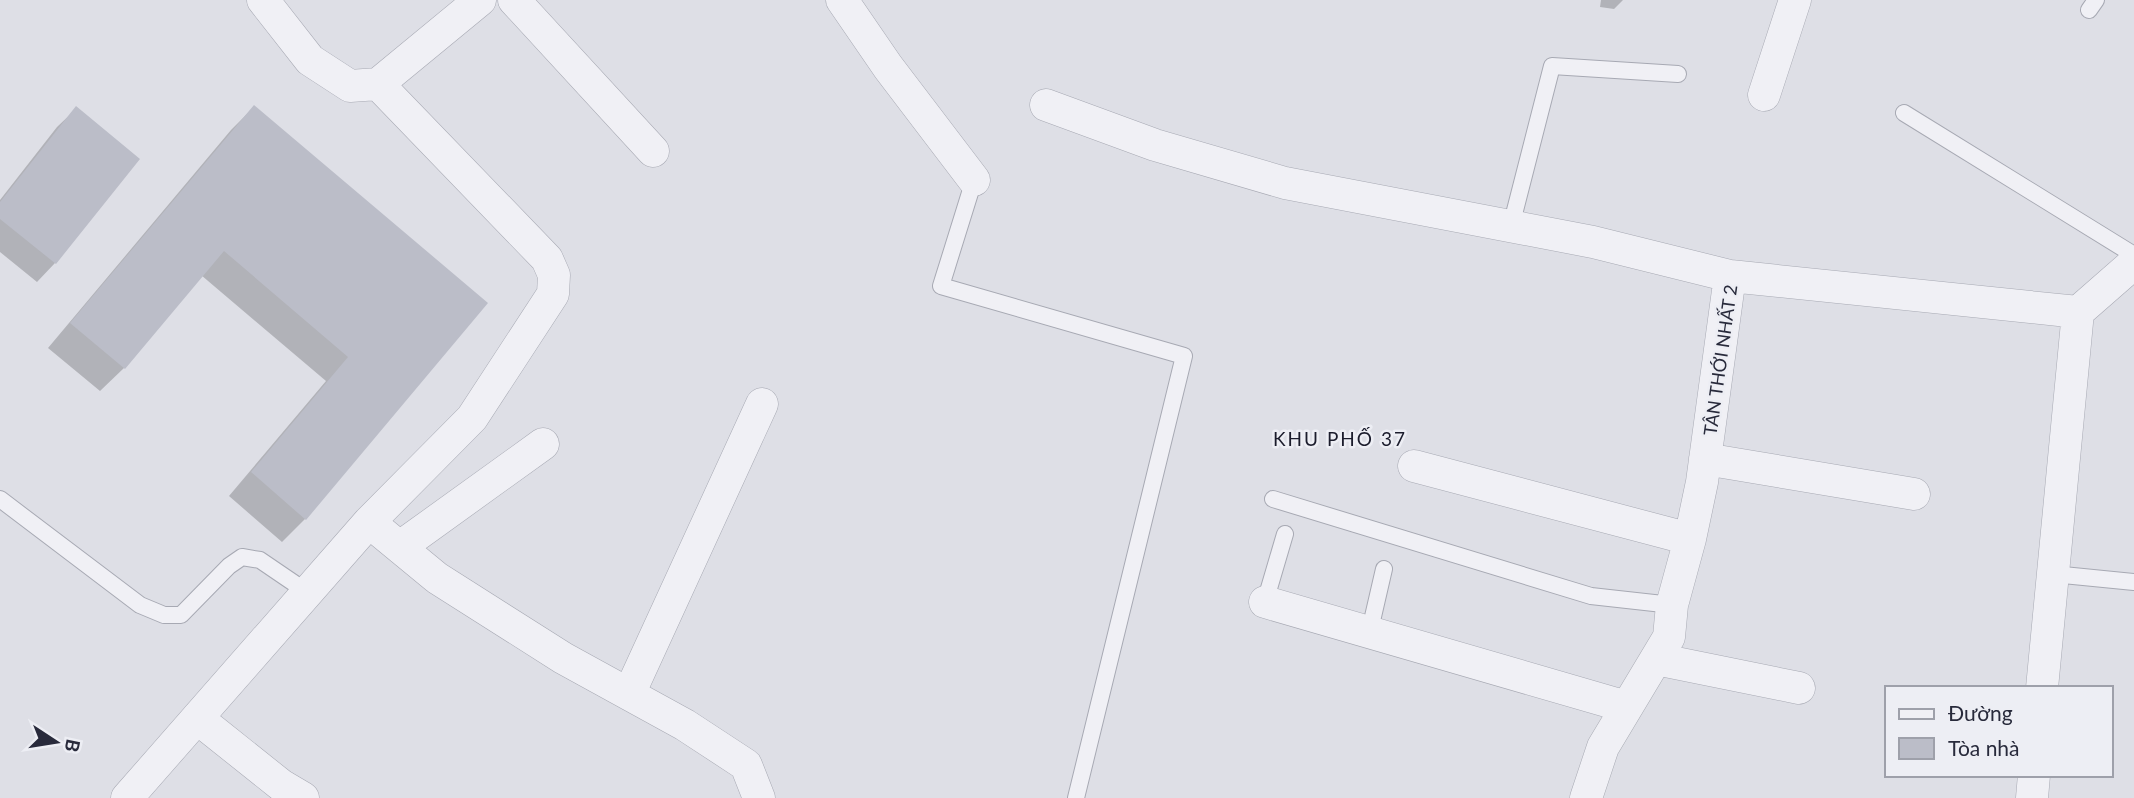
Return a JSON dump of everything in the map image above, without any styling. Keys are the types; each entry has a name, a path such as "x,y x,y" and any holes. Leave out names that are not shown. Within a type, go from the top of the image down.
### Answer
{"street":[{"path":"263,0 310,60 350,86 377,84 480,0"},
{"path":"514,0 653,151"},
{"path":"842,0 888,67 974,180"},
{"path":"1764,95 1796,0"},
{"path":"127,798 369,522 472,418 553,294 554,275 547,259 377,84"},
{"path":"1046,105 1156,145 1284,183 1593,242 1730,276"},
{"path":"2042,686 2078,312 2134,263"},
{"name":"TÂN THỚI NHẤT 2","path":"1586,798 1603,747 1669,637 1672,605 1690,539 1705,459 1730,276 2078,312"},
{"path":"629,694 762,404"},
{"path":"400,547 543,444"},
{"path":"1705,459 1914,494"},
{"path":"1414,466 1690,539"},
{"path":"369,522 448,585 563,658 685,726 746,765 760,798"},
{"path":"1265,602 1627,707"},
{"path":"1656,659 1799,688"},
{"path":"197,718 281,785 303,798"},
{"path":"2032,798 2034,777"}],"lane":[{"path":"1511,226 1552,66 1678,74"},
{"path":"1903,113 2134,255"},
{"path":"974,180 941,286 1184,356 1076,798"},
{"path":"0,499 140,605 164,615 181,615 229,566 242,557 260,560 307,592"},
{"path":"1273,499 1591,596 1672,605"},
{"path":"1265,602 1285,534"},
{"path":"1368,634 1384,569"},
{"path":"2053,574 2134,582"}],"building":[{"path":"254,105 488,303 306,520 251,472 348,357 224,251 125,369 70,323"},
{"path":"76,106 140,159 56,264 0,219 0,202"}],"district":[{"name":"KHU PHỐ 37","path":"1340,438"}]}
